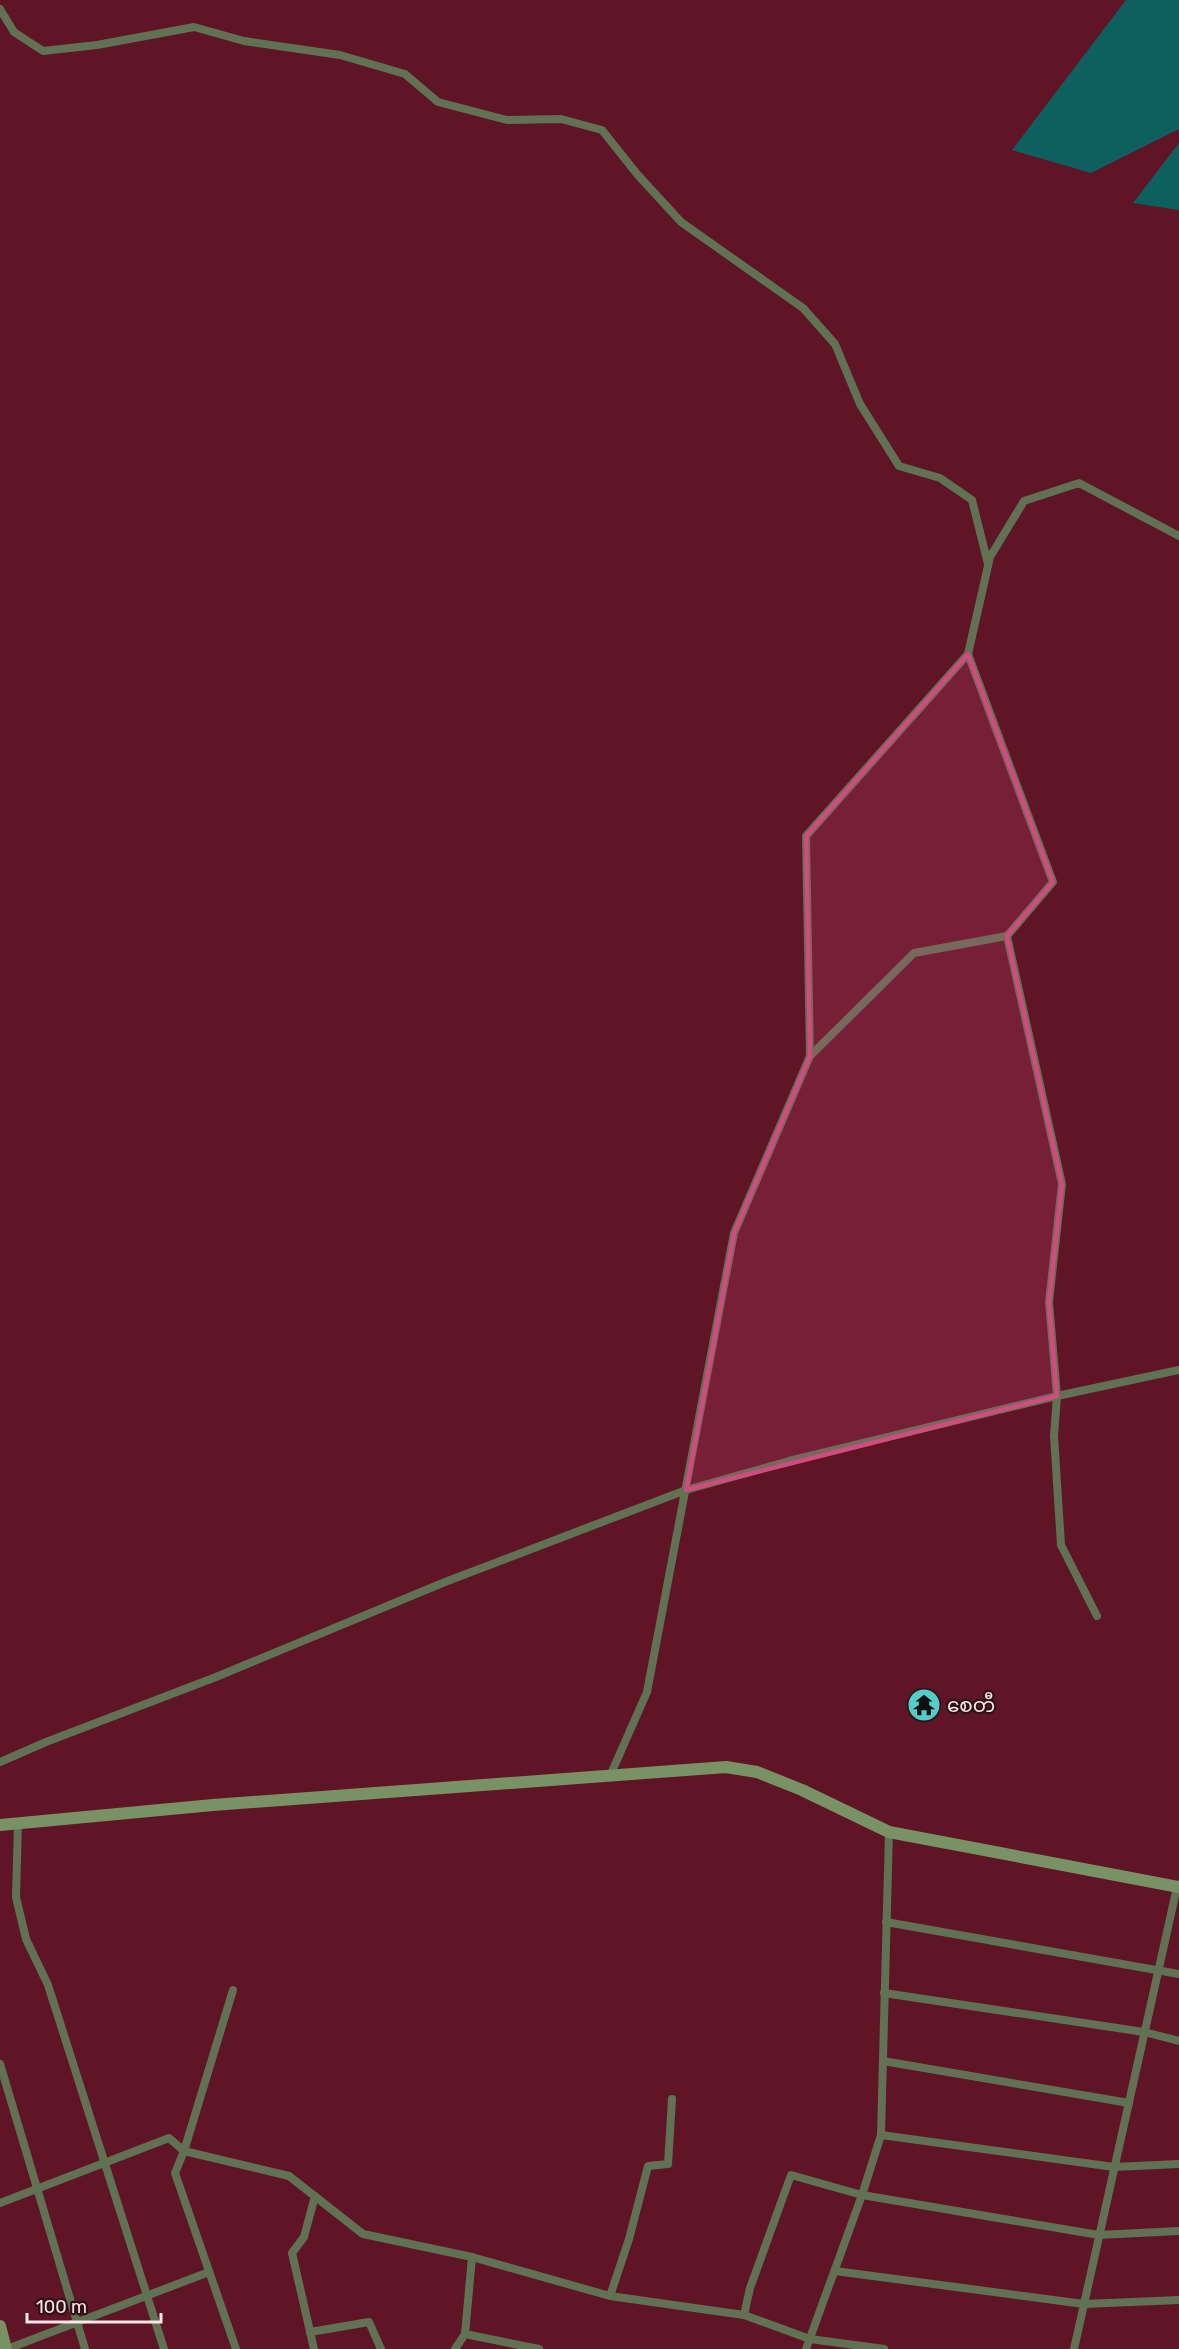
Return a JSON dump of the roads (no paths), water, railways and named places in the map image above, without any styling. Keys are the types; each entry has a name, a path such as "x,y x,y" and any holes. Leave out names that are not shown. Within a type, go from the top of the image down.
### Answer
{"main road":[{"path":"0,1825 213,1805 726,1767 757,1772 802,1790 889,1832 1178,1887"},
{"path":"0,2326 6,2349"}],"street":[{"path":"0,9 14,32 43,51 97,45 194,27 244,41 340,56 405,74 438,102 507,120 561,119 602,130 637,174 681,222 803,308 835,344 860,404 899,465 940,478 972,500 988,564"},
{"path":"810,1056 806,836 968,654 990,557 1024,501 1079,483 1179,536"},
{"path":"610,1776 647,1692 734,1233 810,1056 914,953 1007,936 1053,882 968,654"},
{"path":"1007,936 1062,1184 1048,1302 1057,1396 1054,1436 1061,1545 1097,1616"},
{"path":"0,1762 216,1677 445,1582 686,1490 789,1461 1057,1396 1179,1370"},
{"path":"18,1823 16,1897 26,1939 48,1985 164,2349"},
{"path":"806,2349 862,2196 880,2135 889,1832"},
{"path":"1074,2349 1178,1887"},
{"path":"886,1922 1179,1974"},
{"path":"233,1990 184,2151 175,2173 236,2349"},
{"path":"884,1994 1144,2032 1179,2040"},
{"path":"883,2061 1129,2103"},
{"path":"0,2064 85,2349"},
{"path":"610,2296 629,2239 648,2166 668,2164 672,2099"},
{"path":"880,2135 1114,2167 1179,2164"},
{"path":"0,2203 169,2138 184,2151 289,2176 363,2234 472,2257 610,2296 744,2315 810,2339 884,2349"},
{"path":"744,2315 750,2288 791,2175 862,2196 1099,2235 1179,2231"},
{"path":"315,2196 304,2237 292,2253 315,2349"},
{"path":"454,2349 465,2334 472,2257"},
{"path":"835,2271 1084,2304 1179,2300"},
{"path":"6,2349 209,2272"},
{"path":"310,2332 369,2322 381,2349"},
{"path":"465,2334 539,2349"}],"water":[{"path":"1126,0 1179,0 1179,129 1091,173 1012,150"},
{"path":"1179,143 1179,210 1133,203"}],"place":[{"name":"စေတီ","path":"924,1705"}]}
